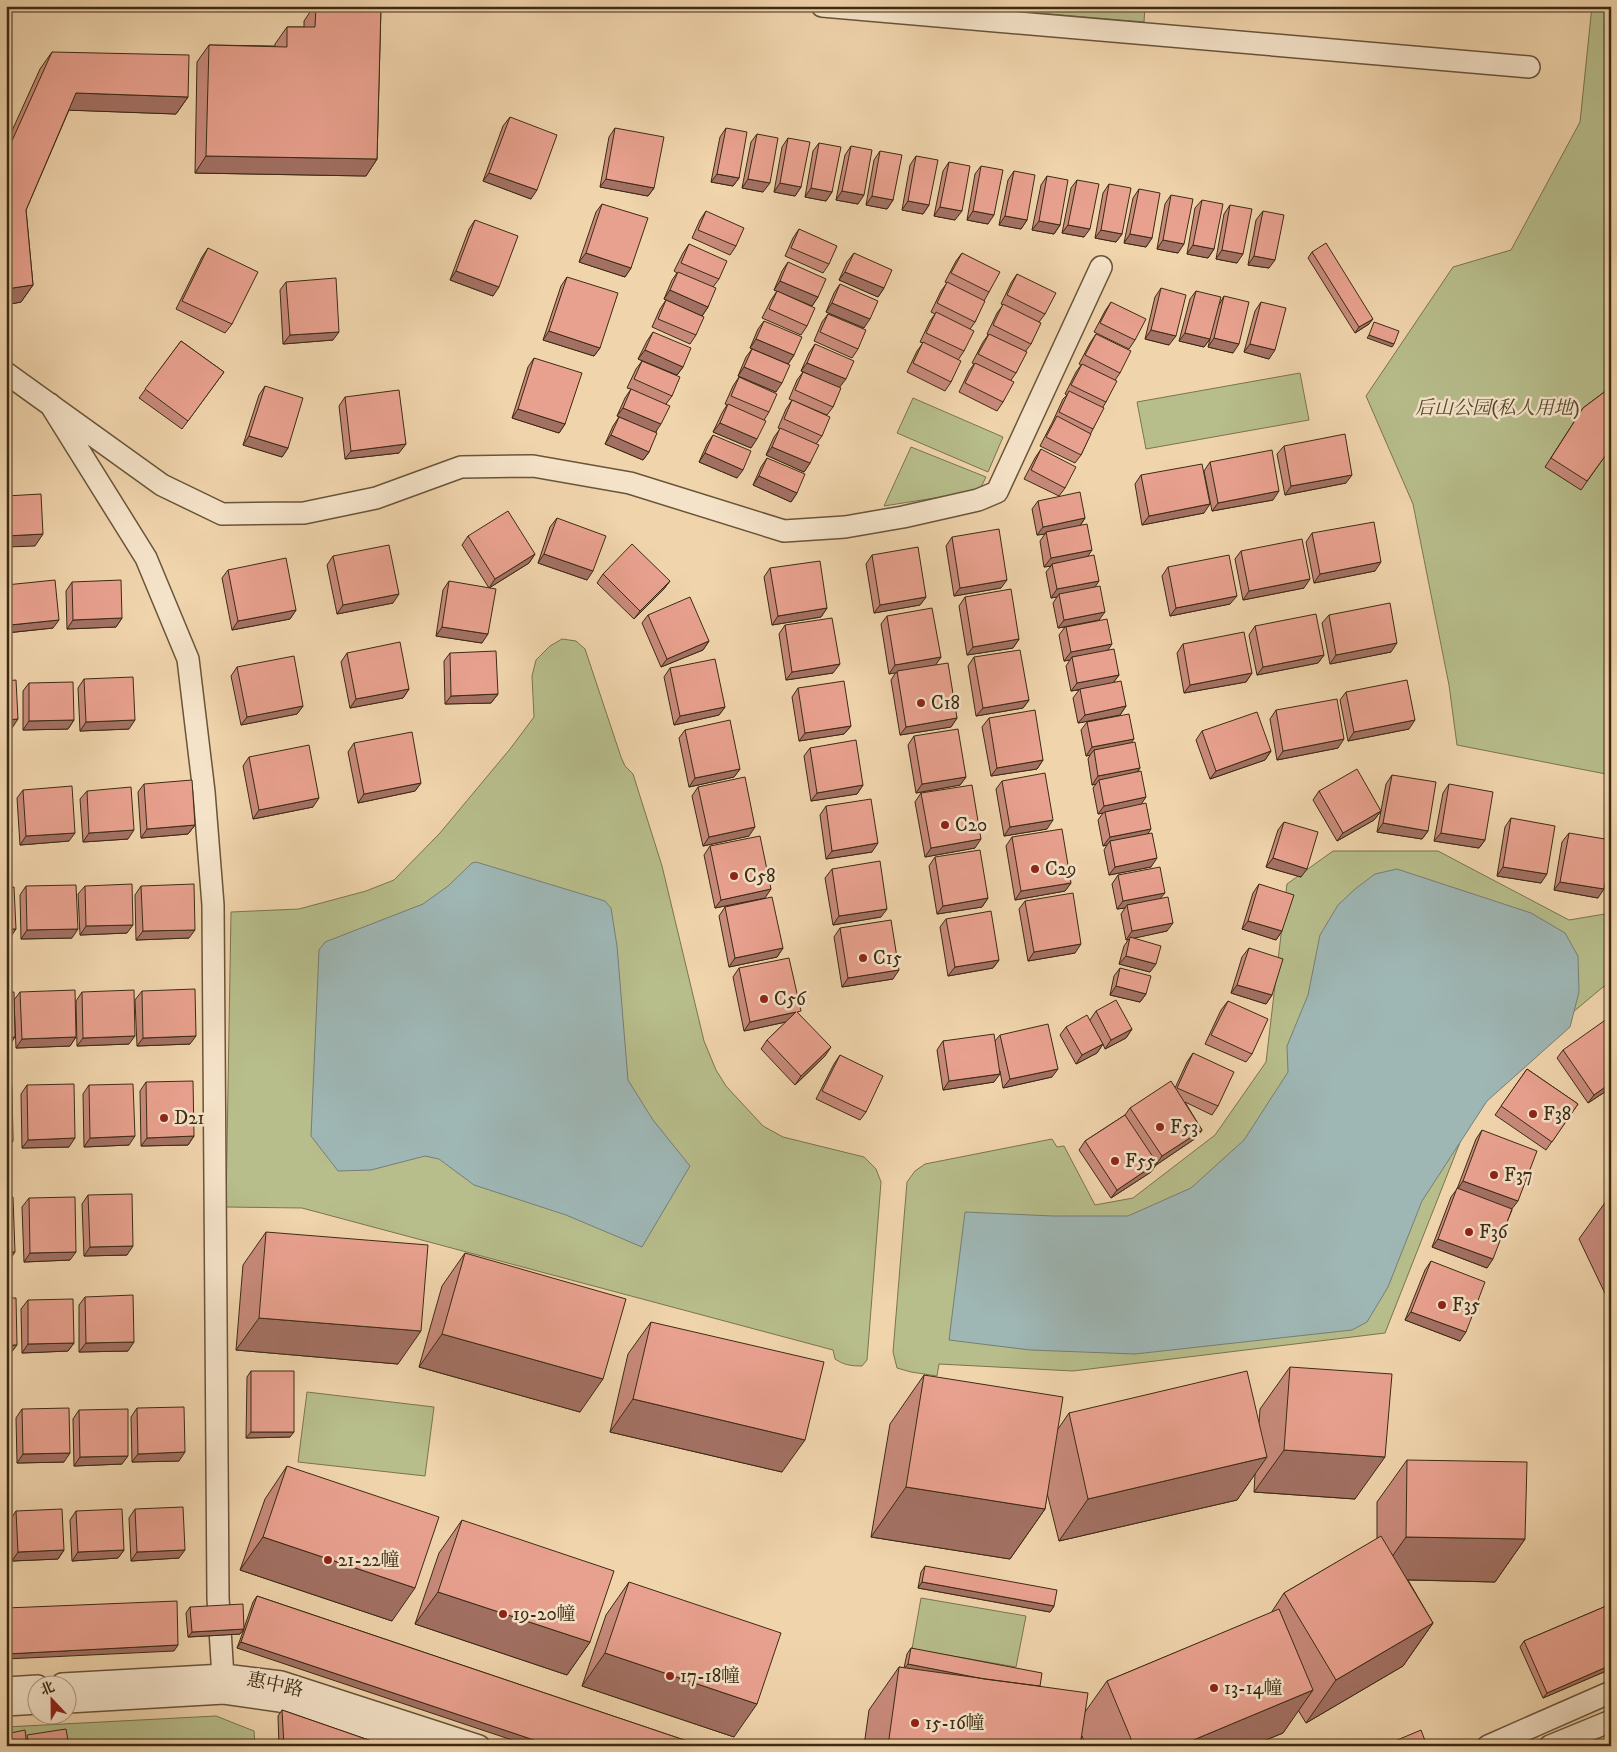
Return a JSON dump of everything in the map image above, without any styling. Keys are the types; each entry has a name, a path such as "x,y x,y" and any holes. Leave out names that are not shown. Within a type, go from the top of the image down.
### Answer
{"street":[{"path":"822,6 1529,67"},
{"path":"6,373 162,485 222,514 304,512 376,498 461,467 533,466 630,483 784,531 846,527 903,518 978,500 997,492 1101,267"},
{"path":"50,404 146,558 188,659 204,792 213,905 218,1598 224,1684"},
{"name":"惠中路","path":"78,1684 281,1682 479,1746"},
{"name":"惠中路","path":"78,1701 224,1684 280,1700 421,1746"},
{"path":"6,1688 28,1687"},
{"path":"1488,1746 1611,1692"},
{"path":"6,1705 28,1704"},
{"path":"1550,1746 1611,1721"}],"green space":[{"path":"955,6 1145,6 1144,22"},
{"name":"后山公园(私人用地)","path":"1592,6 1611,6 1611,775 1457,745 1449,685 1413,504 1366,396 1453,267 1511,250 1580,122"},
{"path":"1300,373 1309,420 1146,449 1137,402"},
{"path":"913,398 1003,437 988,472 897,433"},
{"path":"911,447 986,477 979,491 884,506"},
{"path":"562,639 576,641 585,649 621,757 625,766 633,774 662,866 704,1041 716,1070 726,1086 763,1126 783,1137 864,1157 876,1169 881,1182 867,1360 862,1366 848,1365 838,1361 835,1359 833,1350 302,1208 226,1207 231,912 299,909 366,891 394,880 440,833 510,749 534,717 532,676 536,660 550,646"},
{"path":"1333,851 1438,851 1569,920 1611,913 1611,984 1603,987 1481,1089 1385,1333 1073,1371 939,1364 937,1376 897,1368 893,1352 907,1182 915,1171 925,1164 1052,1139 1057,1147 1064,1146 1095,1205 1133,1198 1215,1135 1266,1062 1287,884"},
{"path":"307,1392 434,1407 425,1476 298,1462"},
{"path":"921,1598 1026,1616 1016,1667 912,1649"},
{"path":"216,1716 254,1731 255,1746 6,1746 6,1727"}],"water":[{"path":"476,862 605,901 611,908 617,946 628,1080 653,1120 690,1166 642,1247 566,1215 474,1185 439,1159 425,1156 371,1170 338,1171 311,1136 319,950 325,942 423,904 448,886 472,863"},
{"path":"1397,869 1531,913 1565,933 1578,956 1579,992 1570,1027 1487,1101 1422,1201 1388,1287 1367,1322 1352,1330 1135,1354 1030,1350 949,1340 965,1212 1053,1216 1128,1216 1191,1188 1244,1140 1288,1072 1287,1046 1308,995 1320,935 1338,905 1375,874"}],"building":[{"path":"316,6 381,6 377,159 206,156 209,45 287,47 287,27 315,27"},
{"path":"52,52 189,55 188,97 76,93 26,210 33,285 6,289 6,154"},
{"path":"510,117 557,135 537,190 489,173"},
{"path":"615,128 664,137 654,188 606,179"},
{"path":"726,128 747,132 739,178 717,174"},
{"path":"757,134 778,138 770,183 748,179"},
{"path":"788,138 810,142 801,187 780,183"},
{"path":"819,143 841,147 832,192 811,188"},
{"path":"851,146 872,150 864,195 842,191"},
{"path":"880,151 902,155 893,200 872,196"},
{"path":"916,156 938,160 929,205 908,201"},
{"path":"949,162 970,166 962,211 940,207"},
{"path":"981,166 1003,170 994,215 973,211"},
{"path":"1014,171 1035,175 1027,220 1005,216"},
{"path":"1047,176 1068,180 1060,225 1039,221"},
{"path":"1077,180 1099,184 1090,229 1068,225"},
{"path":"1109,184 1131,188 1122,234 1101,230"},
{"path":"1139,189 1160,193 1152,238 1130,234"},
{"path":"1171,195 1193,199 1184,244 1163,240"},
{"path":"1202,200 1223,204 1214,249 1193,245"},
{"path":"602,204 648,218 631,268 586,253"},
{"path":"1230,205 1252,209 1243,254 1222,250"},
{"path":"706,211 744,228 736,246 698,230"},
{"path":"1263,211 1284,215 1275,260 1254,256"},
{"path":"475,220 518,236 499,287 456,271"},
{"path":"799,229 837,246 829,264 791,248"},
{"path":"1326,243 1373,319 1359,327 1312,252"},
{"path":"689,244 727,261 719,279 681,263"},
{"path":"208,248 258,272 232,324 182,301"},
{"path":"854,253 892,270 884,288 845,272"},
{"path":"962,253 1000,272 989,292 951,273"},
{"path":"788,262 826,279 818,297 780,281"},
{"path":"678,272 716,288 708,307 670,290"},
{"path":"1017,274 1056,293 1045,314 1007,295"},
{"path":"567,277 618,293 600,348 549,331"},
{"path":"336,278 339,332 290,335 286,282"},
{"path":"947,282 985,301 975,322 937,303"},
{"path":"840,284 878,301 870,319 832,303"},
{"path":"1161,288 1186,295 1176,336 1151,330"},
{"path":"777,291 815,308 807,326 769,309"},
{"path":"1196,291 1221,297 1210,339 1185,333"},
{"path":"1224,296 1249,302 1239,344 1214,338"},
{"path":"666,300 704,317 696,335 658,319"},
{"path":"1111,302 1146,319 1135,340 1100,323"},
{"path":"1261,302 1286,308 1275,350 1250,344"},
{"path":"1003,304 1041,323 1031,344 993,325"},
{"path":"936,312 974,331 964,351 926,333"},
{"path":"828,314 866,330 858,349 820,332"},
{"path":"764,321 802,337 794,355 756,339"},
{"path":"1374,322 1399,331 1394,344 1369,335"},
{"path":"653,332 691,348 683,367 645,350"},
{"path":"989,334 1027,352 1016,373 978,354"},
{"path":"1096,334 1131,351 1120,373 1085,355"},
{"path":"181,341 224,372 188,421 145,389"},
{"path":"923,342 961,361 951,382 913,363"},
{"path":"815,344 854,361 846,379 807,363"},
{"path":"752,349 790,365 782,383 744,367"},
{"path":"534,358 582,373 565,424 518,409"},
{"path":"642,361 680,377 672,396 634,379"},
{"path":"975,363 1014,382 1003,402 965,383"},
{"path":"1082,364 1117,381 1106,402 1071,385"},
{"path":"803,372 841,388 833,407 795,390"},
{"path":"739,377 777,394 769,412 731,396"},
{"path":"265,386 303,398 288,448 249,436"},
{"path":"1611,387 1611,448 1587,481 1551,458 1583,408"},
{"path":"631,389 670,406 661,424 623,408"},
{"path":"399,390 406,444 351,451 345,397"},
{"path":"1069,391 1104,408 1093,429 1059,412"},
{"path":"792,400 830,417 822,436 784,419"},
{"path":"728,404 766,421 757,439 720,423"},
{"path":"1057,416 1091,434 1081,455 1046,437"},
{"path":"619,417 657,433 649,452 611,435"},
{"path":"780,428 819,445 810,463 772,447"},
{"path":"1345,434 1352,475 1291,486 1284,446"},
{"path":"713,435 751,451 743,470 705,453"},
{"path":"1041,449 1076,467 1065,488 1031,470"},
{"path":"1272,450 1279,491 1218,503 1210,462"},
{"path":"767,458 805,474 797,493 759,476"},
{"path":"1202,464 1210,504 1149,516 1141,475"},
{"path":"1080,492 1085,518 1043,527 1038,501"},
{"path":"41,494 43,534 6,536 6,496"},
{"path":"508,511 535,554 495,579 468,536"},
{"path":"557,518 606,536 593,571 544,554"},
{"path":"1374,522 1381,562 1320,574 1312,533"},
{"path":"1087,524 1092,550 1051,558 1046,532"},
{"path":"999,529 1007,580 960,588 952,537"},
{"path":"1302,539 1310,579 1249,591 1241,551"},
{"path":"632,544 670,581 640,611 603,574"},
{"path":"389,545 399,594 343,605 333,556"},
{"path":"918,547 926,597 880,605 872,555"},
{"path":"1094,555 1099,581 1057,589 1052,564"},
{"path":"1229,555 1237,596 1176,608 1168,567"},
{"path":"286,558 296,610 238,621 228,570"},
{"path":"820,561 827,608 778,616 770,568"},
{"path":"55,580 59,620 10,625 6,585"},
{"path":"121,580 122,618 73,620 72,582"},
{"path":"449,581 496,589 488,634 442,627"},
{"path":"1100,586 1105,612 1064,620 1059,594"},
{"path":"1011,589 1019,639 973,647 965,597"},
{"path":"690,597 709,641 667,659 648,615"},
{"path":"1390,603 1397,643 1336,655 1329,615"},
{"path":"932,608 941,657 895,665 887,616"},
{"path":"1316,614 1324,655 1263,667 1255,626"},
{"path":"832,618 840,664 792,672 785,625"},
{"path":"1107,619 1112,644 1071,652 1066,627"},
{"path":"1244,632 1252,673 1190,685 1183,644"},
{"path":"400,642 409,689 356,699 347,653"},
{"path":"1114,649 1119,675 1077,683 1072,657"},
{"path":"1020,650 1029,700 983,708 974,657"},
{"path":"496,651 498,694 451,696 450,653"},
{"path":"294,656 303,706 247,717 237,667"},
{"path":"715,659 725,707 680,716 670,668"},
{"name":"C18","path":"948,663 957,718 906,727 897,671"},
{"path":"133,677 135,720 86,722 84,679"},
{"path":"16,680 18,719 6,720 6,681"},
{"path":"1407,680 1415,720 1354,732 1346,692"},
{"path":"844,681 851,726 805,733 798,688"},
{"path":"1121,681 1126,706 1085,715 1080,689"},
{"path":"73,682 74,720 29,721 29,683"},
{"path":"1337,699 1344,739 1283,751 1276,710"},
{"path":"1035,710 1043,760 997,768 989,718"},
{"path":"1257,712 1271,751 1216,771 1202,731"},
{"path":"1129,714 1134,739 1092,747 1087,722"},
{"path":"730,720 740,769 695,778 685,730"},
{"path":"958,729 966,777 922,784 914,736"},
{"path":"412,732 421,783 364,794 354,743"},
{"path":"856,740 863,785 817,793 810,748"},
{"path":"1135,742 1140,768 1098,776 1094,750"},
{"path":"309,745 319,798 259,810 249,757"},
{"path":"1357,769 1381,811 1343,833 1319,791"},
{"path":"1141,771 1146,797 1104,806 1099,780"},
{"path":"1045,773 1053,820 1010,827 1002,781"},
{"path":"1392,775 1436,782 1428,831 1383,823"},
{"path":"745,777 755,827 709,837 698,787"},
{"path":"192,780 195,825 147,829 144,784"},
{"path":"1449,784 1493,792 1485,840 1441,833"},
{"name":"C20","path":"972,785 981,839 931,848 921,793"},
{"path":"72,786 75,833 26,836 23,790"},
{"path":"131,787 134,830 89,833 87,791"},
{"path":"6,789 9,789 12,831 6,831"},
{"path":"871,799 878,843 832,851 826,806"},
{"path":"1146,803 1151,829 1110,837 1105,812"},
{"path":"1511,818 1555,826 1547,874 1503,867"},
{"path":"1284,822 1318,832 1307,869 1273,858"},
{"name":"C29","path":"1062,829 1071,883 1021,891 1012,837"},
{"path":"1152,833 1157,858 1115,867 1110,841"},
{"path":"1569,833 1611,840 1611,853 1604,889 1560,882"},
{"name":"C58","path":"760,836 771,889 721,900 710,846"},
{"path":"980,850 988,898 943,906 935,857"},
{"path":"880,861 887,909 839,916 832,869"},
{"path":"1160,867 1165,893 1123,901 1118,875"},
{"path":"132,884 133,925 86,926 85,886"},
{"path":"194,884 195,930 143,931 141,886"},
{"path":"1259,884 1294,895 1282,931 1248,921"},
{"path":"76,885 78,929 27,930 26,886"},
{"path":"14,887 16,929 6,929 6,888"},
{"path":"1073,893 1081,944 1034,952 1025,901"},
{"path":"772,897 783,948 735,958 725,907"},
{"path":"1168,897 1173,923 1132,931 1127,905"},
{"path":"991,911 999,960 955,967 946,919"},
{"name":"C15","path":"891,920 899,970 848,978 840,928"},
{"path":"1130,937 1161,946 1156,964 1126,956"},
{"path":"1249,948 1283,959 1272,995 1237,985"},
{"path":"789,958 801,1011 797,1012 831,1047 801,1076 767,1040 796,1012 750,1022 739,968"},
{"path":"1120,968 1151,976 1146,994 1116,986"},
{"path":"195,989 196,1036 143,1038 142,991"},
{"path":"75,990 76,1037 22,1039 20,992"},
{"path":"134,990 135,1036 83,1038 82,992"},
{"path":"6,992 14,992 15,1037 6,1038"},
{"path":"1116,1000 1132,1029 1111,1040 1096,1011"},
{"path":"1228,1001 1268,1019 1252,1054 1211,1035"},
{"path":"1087,1015 1103,1044 1082,1055 1066,1027"},
{"path":"1611,1016 1611,1083 1594,1095 1563,1050"},
{"path":"1048,1024 1058,1069 1010,1079 1000,1035"},
{"path":"994,1034 1000,1074 949,1081 943,1041"},
{"path":"1193,1053 1234,1072 1218,1106 1177,1088"},
{"path":"840,1055 883,1076 866,1112 822,1091"},
{"name":"F38","path":"1527,1069 1578,1104 1552,1142 1501,1106"},
{"name":"D21","path":"193,1081 194,1136 147,1138 146,1082"},
{"name":"F53","path":"1171,1081 1202,1130 1162,1156 1130,1108"},
{"path":"74,1084 75,1138 28,1140 27,1085"},
{"path":"133,1084 135,1136 90,1138 89,1085"},
{"path":"6,1087 12,1087 13,1141 6,1142"},
{"name":"F55","path":"1125,1115 1157,1163 1117,1190 1085,1141"},
{"name":"F37","path":"1482,1130 1537,1151 1518,1201 1463,1181"},
{"name":"F36","path":"1457,1188 1512,1209 1493,1259 1438,1239"},
{"path":"132,1194 133,1246 90,1247 88,1195"},
{"path":"6,1197 13,1197 15,1252 6,1252"},
{"path":"75,1197 76,1252 30,1253 29,1198"},
{"path":"266,1232 428,1245 421,1331 259,1318"},
{"path":"465,1253 626,1299 603,1379 442,1334"},
{"name":"F35","path":"1431,1261 1485,1282 1466,1332 1411,1312"},
{"path":"133,1295 134,1342 86,1343 85,1297"},
{"path":"6,1298 16,1298 17,1345 6,1345"},
{"path":"73,1299 74,1343 28,1344 28,1300"},
{"path":"651,1322 824,1362 805,1440 633,1399"},
{"path":"1290,1367 1392,1374 1385,1457 1284,1450"},
{"path":"251,1371 294,1371 294,1432 251,1432"},
{"path":"1247,1371 1267,1457 1088,1499 1069,1413"},
{"path":"924,1375 1063,1397 1045,1509 906,1487"},
{"path":"184,1407 185,1452 138,1454 137,1408"},
{"path":"6,1408 9,1408 10,1454 6,1454"},
{"path":"69,1408 70,1453 23,1454 22,1409"},
{"path":"128,1409 128,1456 80,1457 79,1410"},
{"path":"1407,1460 1527,1462 1525,1539 1406,1537"},
{"path":"287,1466 439,1517 415,1588 263,1537"},
{"path":"183,1507 185,1550 137,1552 135,1509"},
{"path":"62,1509 64,1550 18,1552 16,1511"},
{"path":"122,1509 124,1550 78,1552 76,1511"},
{"path":"7,1510 9,1551 6,1551"},
{"path":"462,1520 614,1571 590,1642 438,1592"},
{"path":"1381,1536 1433,1623 1336,1680 1284,1593"},
{"path":"925,1566 1057,1590 1054,1606 922,1582"},
{"path":"629,1582 781,1633 757,1704 605,1653"},
{"path":"257,1596 702,1746 552,1746 241,1642"},
{"path":"177,1601 178,1645 6,1654 6,1608"},
{"path":"243,1604 244,1629 192,1632 190,1607"},
{"path":"1611,1604 1611,1665 1547,1693 1524,1641"},
{"path":"1279,1609 1313,1690 1179,1746 1134,1746 1107,1681"},
{"path":"911,1648 1042,1673 1040,1686 984,1679 908,1664"},
{"path":"899,1667 1088,1693 1080,1746 888,1746"},
{"path":"282,1710 386,1746 284,1746"},
{"path":"66,1729 69,1746 29,1746 27,1735"},
{"path":"25,1730 27,1746 6,1746 6,1734"},
{"path":"1421,1730 1427,1746 1383,1746"}],"place":[{"name":"C18","path":"921,703"},
{"name":"C20","path":"945,825"},
{"name":"C29","path":"1035,869"},
{"name":"C58","path":"734,876"},
{"name":"C15","path":"863,958"},
{"name":"C56","path":"764,999"},
{"name":"F38","path":"1533,1114"},
{"name":"D21","path":"164,1118"},
{"name":"F53","path":"1160,1127"},
{"name":"F55","path":"1115,1161"},
{"name":"F37","path":"1494,1175"},
{"name":"F36","path":"1469,1232"},
{"name":"F35","path":"1442,1305"},
{"name":"21-22幢","path":"328,1560"},
{"name":"19-20幢","path":"503,1614"},
{"name":"17-18幢","path":"670,1676"},
{"name":"13-14幢","path":"1214,1688"},
{"name":"15-16幢","path":"915,1723"}]}
